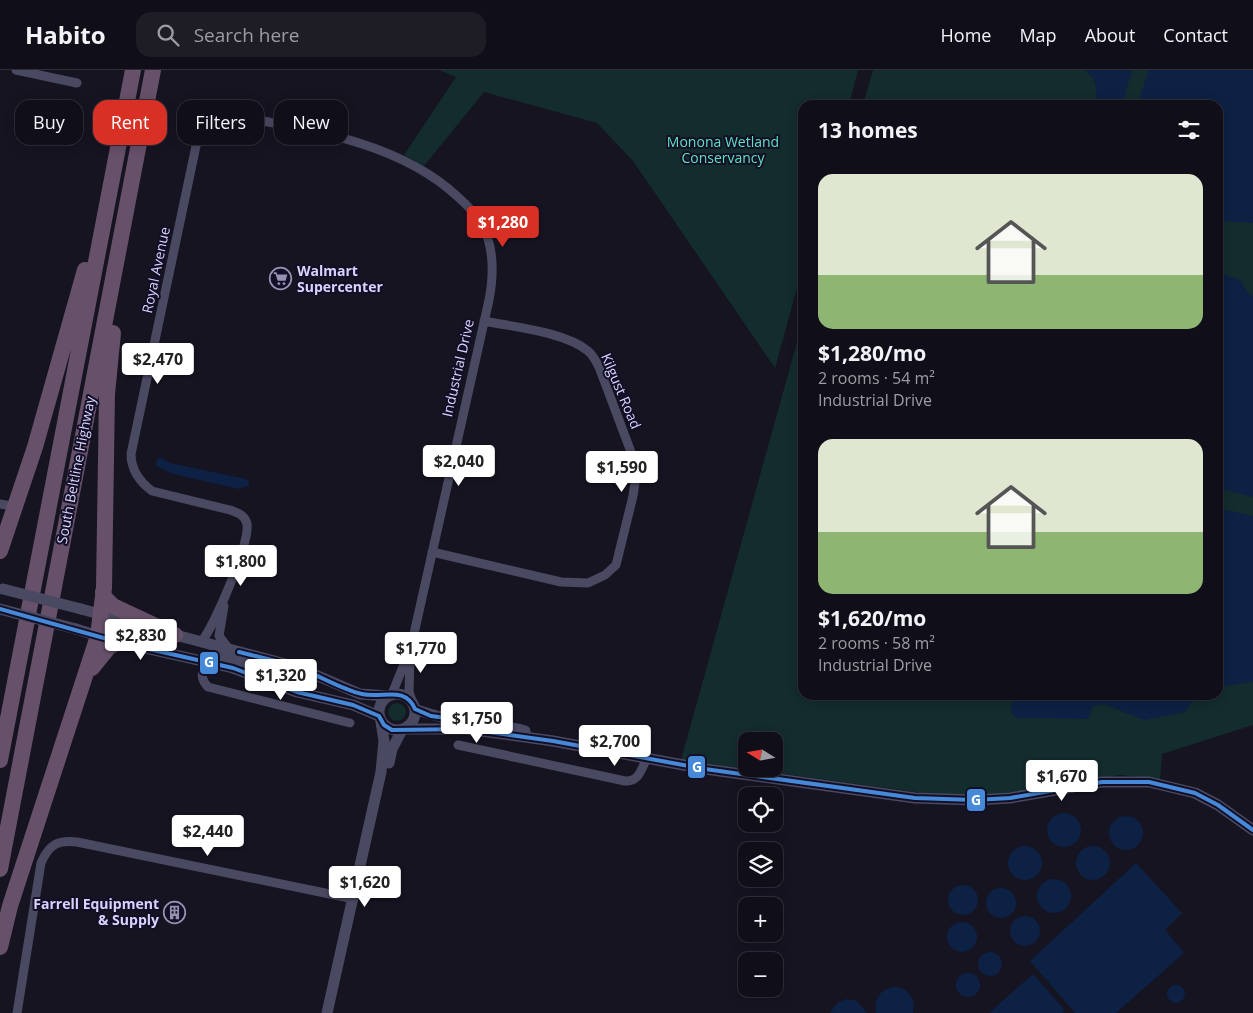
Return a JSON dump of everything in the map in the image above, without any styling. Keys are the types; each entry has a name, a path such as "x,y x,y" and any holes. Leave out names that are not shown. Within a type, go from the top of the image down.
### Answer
{"highway":[{"name":"South Beltline Highway","path":"0,760 133,70"},
{"name":"South Beltline Highway","path":"0,869 153,70"},
{"path":"0,551 40,429 118,148"},
{"path":"0,947 10,906 98,636 103,592 107,379 138,152"},
{"path":"0,540 10,522"},
{"path":"103,592 105,598 113,606 175,635"},
{"path":"82,685 100,656 109,647 118,642"}],"street":[{"path":"16,70 77,83"},
{"name":"Industrial Drive","path":"264,122 362,144 404,162 440,182 472,210 481,222 491,249 492,280 432,552 410,647 390,695"},
{"name":"Royal Avenue","path":"196,145 131,461 140,478 152,491 230,510 244,517 247,531 225,596 201,642"},
{"name":"Kilgust Road","path":"432,552 561,582 588,583 605,575 616,564 634,496 636,476 634,460 600,367 593,356 582,347 570,342 484,321"},
{"path":"2,589 306,671 360,694 402,694 414,706 431,716 504,725 553,741"},
{"name":"Royal Avenue","path":"225,596 219,636 229,649"},
{"path":"0,609 118,642 239,670 297,692 353,705 380,719 392,730 466,729 553,741 646,760 915,798 975,800 1010,798 1102,782 1149,782 1195,793 1218,805 1253,830"},
{"name":"Industrial Drive","path":"410,647 409,692 414,706"},
{"path":"306,671 266,668 215,657 204,663 201,676 203,682 208,686 350,723"},
{"path":"327,1013 354,900 384,756 380,704 390,695"},
{"path":"376,796 384,783 392,749 403,729 414,720 414,706"},
{"path":"458,744 625,781 634,780 638,777 646,760"},
{"path":"17,1013 41,863 51,846 62,841 87,844 354,900"}],"green space":[{"name":"Monona Wetland Conservancy","path":"439,70 858,70 850,100 798,100 798,285 775,368 633,161 597,123 484,92 424,166 404,155 456,77"},
{"path":"873,70 1253,70 1253,725 1162,754 1160,779 1120,775 986,795 931,794 783,774 783,732 738,732 738,768 681,760 798,338 798,700 1223,700 1223,100 864,100"},
{"path":"397,703 403,706 406,712 403,718 397,721 391,718 388,712 391,706"}],"water":[{"path":"1084,70 1132,70 1123,100 1096,100 1094,81 1089,73"},
{"path":"1149,70 1253,70 1253,223 1223,221 1223,100 1139,100"},
{"path":"1223,274 1240,280 1247,292 1253,296 1253,497 1223,489"},
{"path":"160,457 170,463 246,479 249,481 249,485 239,489 173,474 156,466 157,460"},
{"path":"1223,509 1253,516 1253,682 1225,686 1223,683"},
{"path":"1012,700 1194,700 1185,712 1144,720 1104,704 1093,706 1088,719 1017,718 1011,713"},
{"path":"1064,813 1076,818 1081,830 1076,842 1064,847 1052,842 1047,830 1052,818"},
{"path":"1126,816 1138,821 1143,833 1138,845 1126,850 1114,845 1109,833 1114,821"},
{"path":"1025,846 1037,851 1042,863 1037,875 1025,880 1013,875 1008,863 1013,851"},
{"path":"1093,846 1105,851 1110,863 1105,875 1093,880 1081,875 1076,863 1081,851"},
{"path":"1136,863 1182,913 1165,930 1184,953 1116,1013 1075,1013 1030,961"},
{"path":"1054,879 1066,884 1071,896 1066,908 1054,913 1042,908 1037,896 1042,884"},
{"path":"963,885 974,889 978,900 974,911 963,915 952,911 948,900 952,889"},
{"path":"1001,888 1012,892 1016,903 1012,914 1001,918 990,914 986,903 990,892"},
{"path":"1025,916 1036,920 1040,931 1036,942 1025,946 1014,942 1010,931 1014,920"},
{"path":"962,922 973,926 977,937 973,948 962,952 951,948 947,937 951,926"},
{"path":"990,952 999,955 1002,964 999,973 990,976 981,973 978,964 981,955"},
{"path":"968,973 977,976 980,985 977,994 968,997 959,994 956,985 959,976"},
{"path":"1033,974 1064,1009 1063,1013 989,1013"},
{"path":"1172,985 1180,985 1185,990 1183,1001 1172,1003 1167,998 1167,990"},
{"path":"899,987 907,991 912,997 913,1013 876,1013 876,1002 880,994 888,988"},
{"path":"847,999 857,1001 867,1013 830,1013 838,1002"}],"transit line":[{"name":"G","path":"0,609 118,642 233,668 297,692 353,705 379,716 384,725 392,730 466,729 553,741 705,769 915,798 975,800 1010,798 1102,782 1149,782 1195,793 1218,805 1253,830"},
{"name":"G","path":"239,652 306,671 362,694 399,695 411,702 415,709 431,716 454,719"}],"place":[{"name":"Walmart Supercenter","path":"281,279"},
{"name":"Farrell Equipment & Supply","path":"175,912"}]}
